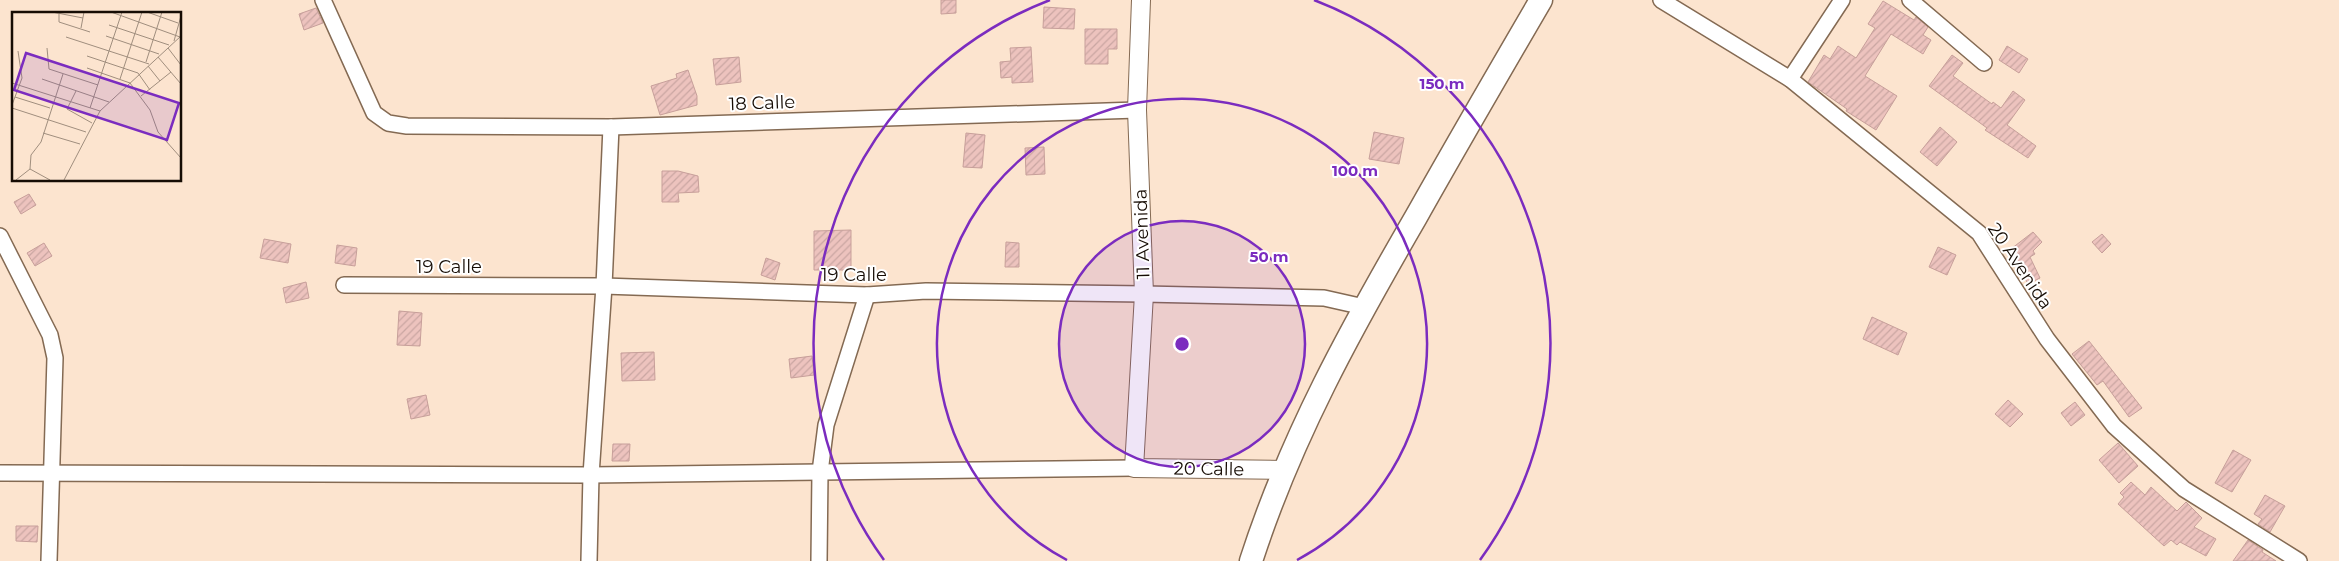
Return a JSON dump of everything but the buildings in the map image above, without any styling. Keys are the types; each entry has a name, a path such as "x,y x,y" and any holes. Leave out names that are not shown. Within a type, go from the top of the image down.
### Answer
{"main road":[{"path":"1251,561 1284,470 1312,406 1364,307 1540,0"}],"street":[{"name":"18 Calle","path":"323,0 374,113 388,123 408,126 611,127 1137,110"},
{"name":"11 Avenida","path":"1134,468 1144,294 1137,110 1141,0"},
{"name":"20 Avenida","path":"1661,0 1790,79 1979,233 2047,339 2114,426 2184,489 2299,561"},
{"path":"1790,79 1842,0"},
{"path":"1910,0 1984,63"},
{"path":"589,561 591,475 604,286 611,127"},
{"path":"0,236 50,335 55,358 49,561"},
{"name":"19 Calle","path":"344,285 604,286 867,296 926,291 1144,294 1324,298 1364,307"},
{"path":"819,561 820,472 826,425 867,296"},
{"path":"0,473 591,475 1134,468"},
{"name":"20 Calle","path":"1134,468 1284,470"}]}
